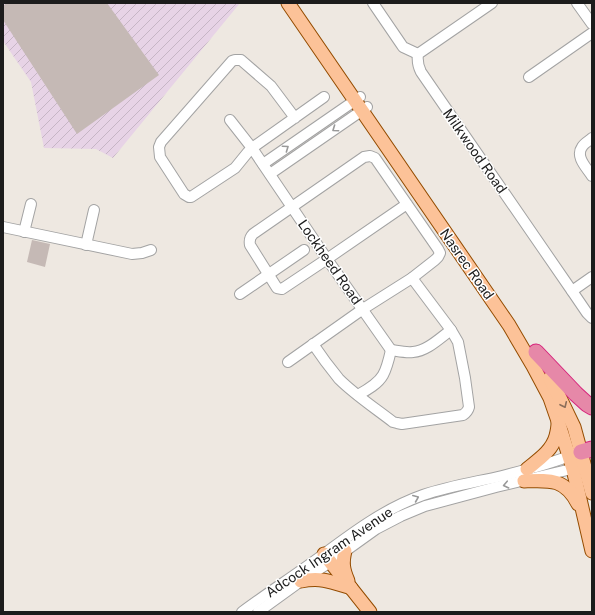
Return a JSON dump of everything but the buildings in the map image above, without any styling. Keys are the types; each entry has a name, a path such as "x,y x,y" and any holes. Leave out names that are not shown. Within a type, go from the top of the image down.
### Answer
{"highway":[{"path":"536,352 576,394 592,407"}],"main road":[{"name":"Nasrec Road","path":"288,3 536,352 574,427 580,458 584,516 592,551"},
{"name":"Nasrec Road","path":"295,3 509,325 530,360 550,398 558,421 580,458 592,493"},
{"path":"558,421 556,436 551,447 525,475 560,484 566,488 573,495 584,516"},
{"path":"345,551 343,568 351,588"},
{"path":"327,558 370,612"},
{"path":"301,581 320,579 351,588"}],"street":[{"path":"373,3 401,44 407,49 418,54 492,3"},
{"path":"577,3 592,24"},
{"path":"529,77 592,33"},
{"name":"Milkwood Road","path":"418,54 418,66 421,72 587,313 592,318"},
{"path":"295,118 271,86 241,60 235,60 232,61 160,142 160,157 184,194 189,197 193,196 235,168 252,148 295,118 324,97"},
{"path":"263,164 309,132 361,104"},
{"path":"270,174 316,142 361,104"},
{"name":"Lockheed Road","path":"230,120 252,148 391,350"},
{"path":"309,132 316,142"},
{"path":"592,138 582,146 580,155 583,163 592,176"},
{"path":"288,362 363,309 412,278 435,260 440,253 438,249 407,204 375,158 370,156 364,157 253,234 250,239 250,245 277,288 282,289 407,204"},
{"path":"24,232 31,204"},
{"path":"86,245 94,210"},
{"path":"3,227 132,254 151,250"},
{"path":"240,294 304,250"},
{"path":"572,291 592,277"},
{"path":"313,344 339,378 358,396 393,422 402,424 465,414 469,407 458,342 451,330 412,278"},
{"path":"358,396 381,378 386,369 391,350 418,351 430,346 451,330"},
{"name":"Adcock Ingram Avenue","path":"242,612 327,558 345,551 382,526 401,516 425,506 496,487 525,475 580,458"},
{"name":"Adcock Ingram Avenue","path":"258,612 301,581 370,521 396,506 423,495 456,485 503,475 525,475"}],"shaded area":[{"path":"3,3 240,3 113,158 96,149 44,148 31,82 3,41"}]}
